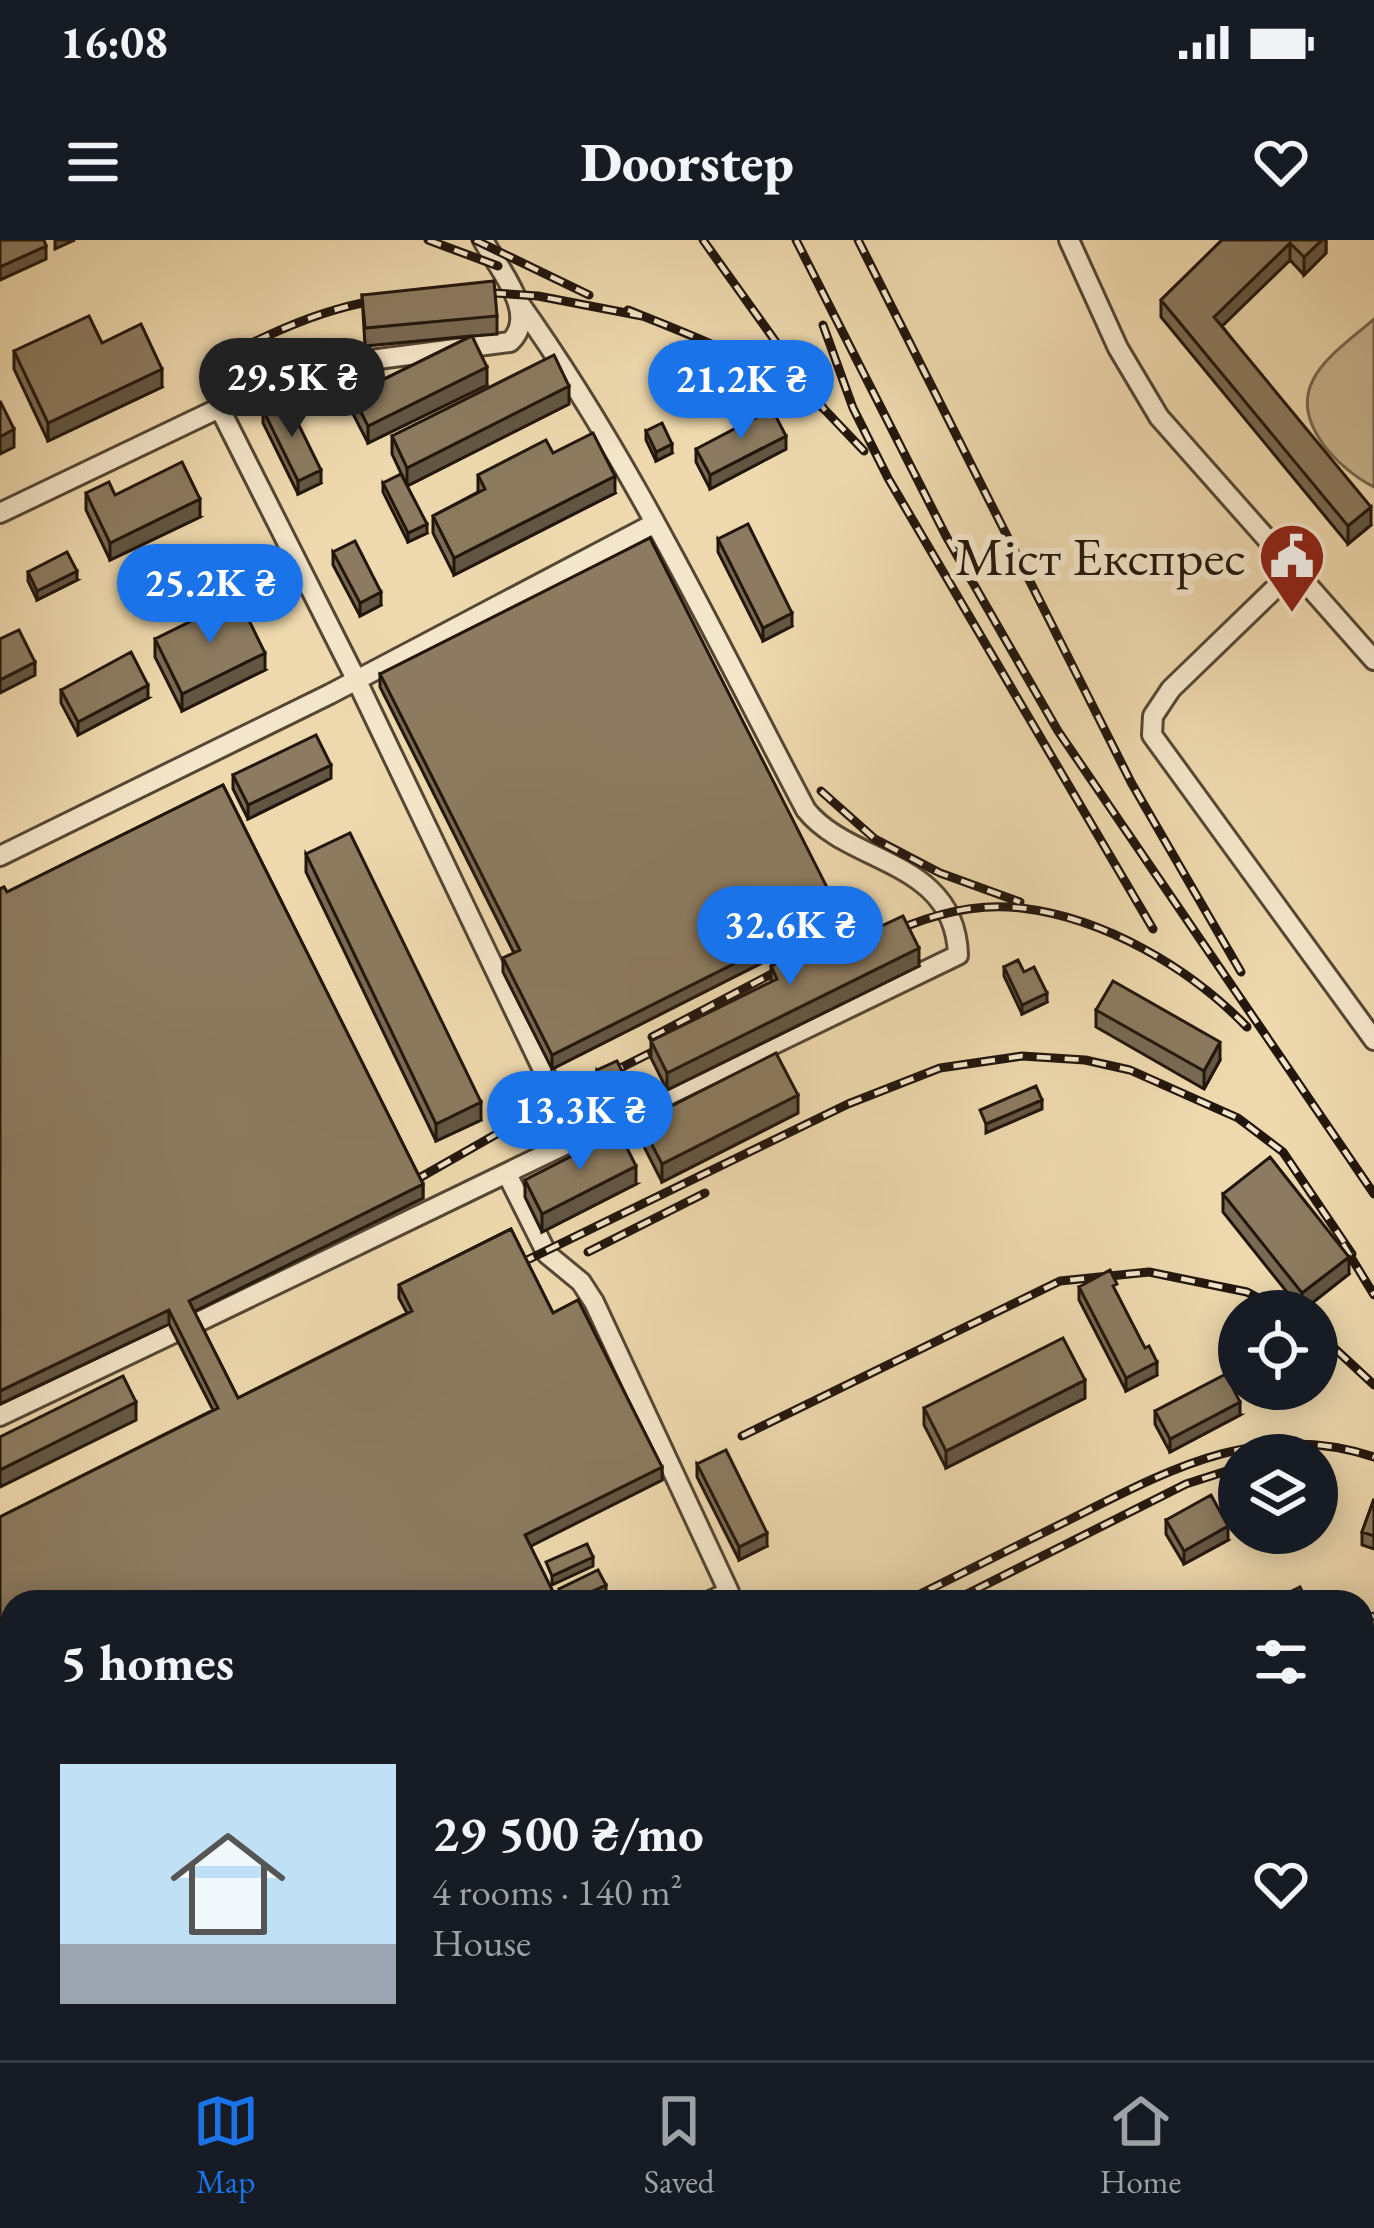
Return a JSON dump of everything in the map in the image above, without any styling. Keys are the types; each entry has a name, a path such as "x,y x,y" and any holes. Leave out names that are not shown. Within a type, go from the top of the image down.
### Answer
{"street":[{"path":"194,1324 958,955 958,935 948,914 922,884 903,868 827,830 806,810 655,524 483,240"},
{"path":"1069,240 1118,348 1159,417 1374,660"},
{"path":"0,513 218,405 312,366 510,342 521,320 517,300"},
{"path":"218,405 356,679 577,1141"},
{"path":"0,856 655,524"},
{"path":"1296,568 1171,689 1154,716 1152,735 1374,1040"},
{"path":"507,1174 548,1254 567,1267 594,1302 728,1590"},
{"path":"0,1416 174,1333"}],"shaded area":[{"path":"1374,319 1374,487 1347,469 1322,443 1308,412 1308,396 1324,363"}],"building":[{"path":"0,240 44,240 46,246 0,267"},
{"path":"1222,240 1322,240 1304,257 1290,243 1214,317 1371,507 1348,526 1161,300"},
{"path":"494,281 497,316 365,328 362,295"},
{"path":"89,316 102,343 141,324 162,369 48,423 14,351"},
{"path":"472,336 487,367 368,426 352,395"},
{"path":"554,355 569,386 407,468 392,436"},
{"path":"286,399 321,470 298,481 263,410"},
{"path":"0,401 14,429 0,437"},
{"path":"772,409 786,436 710,475 696,449"},
{"path":"662,423 672,444 656,452 646,431"},
{"path":"593,433 615,476 454,558 433,516 485,489 478,475 546,440 553,453"},
{"path":"182,462 200,499 110,543 86,493 109,482 115,495"},
{"path":"401,474 427,524 408,533 383,483"},
{"path":"748,524 792,613 763,628 718,539"},
{"path":"650,538 839,911 552,1055 503,958 520,950 380,674"},
{"path":"355,541 381,592 360,603 333,552"},
{"path":"188,546 200,571 155,592 144,568"},
{"path":"67,552 77,571 37,591 28,572"},
{"path":"238,598 265,653 182,694 155,639"},
{"path":"19,630 35,662 0,680 0,639"},
{"path":"131,652 148,685 78,722 61,690"},
{"path":"316,735 331,765 248,805 233,775"},
{"path":"223,785 423,1184 189,1301 238,1398 412,1311 399,1285 511,1229 553,1313 578,1300 662,1467 525,1535 552,1590 0,1590 0,1517 218,1408 169,1310 0,1391 0,889 7,892"},
{"path":"350,833 481,1102 436,1124 306,854"},
{"path":"903,916 919,948 667,1073 651,1041 777,979 771,966 872,917 877,928"},
{"path":"1018,960 1024,972 1034,967 1047,993 1022,1005 1004,967"},
{"path":"1113,981 1220,1042 1204,1071 1096,1010"},
{"path":"776,1053 798,1095 662,1164 640,1122"},
{"path":"617,1061 636,1100 616,1110 597,1070"},
{"path":"1036,1086 1042,1100 986,1124 980,1110"},
{"path":"619,1132 636,1166 542,1214 525,1180"},
{"path":"1270,1157 1349,1257 1300,1290 1223,1194"},
{"path":"1110,1270 1117,1284 1113,1286 1157,1362 1126,1378 1079,1287"},
{"path":"1063,1338 1085,1380 946,1451 924,1408"},
{"path":"123,1376 136,1402 0,1470 0,1437"},
{"path":"1218,1378 1218,1410 1225,1410 1170,1439 1155,1411"},
{"path":"726,1450 767,1533 739,1547 697,1464"},
{"path":"1211,1495 1218,1508 1218,1532 1184,1551 1166,1520"},
{"path":"1374,1499 1374,1536 1362,1532"},
{"path":"587,1544 593,1557 552,1576 546,1562"},
{"path":"598,1570 606,1585 595,1590 559,1589"}],"railway":[{"path":"428,240 498,266"},
{"path":"475,240 589,295"},
{"path":"703,240 824,409 864,451"},
{"path":"796,240 946,536 1058,731 1374,1194"},
{"path":"858,240 1132,784 1241,972"},
{"path":"464,291 538,296 642,316"},
{"path":"206,365 319,315 392,298"},
{"path":"628,310 754,364 824,409"},
{"path":"823,325 853,408 888,478 1153,929"},
{"path":"821,791 875,839 940,873 1020,902"},
{"path":"878,939 965,909 1021,908 1052,914 1144,949 1199,985 1247,1027"},
{"path":"652,1037 800,959"},
{"path":"414,1181 553,1102 680,1038"},
{"path":"521,1263 848,1104 940,1068 1022,1056 1085,1060 1130,1070 1238,1118 1283,1152 1352,1254"},
{"path":"588,1252 705,1193"},
{"path":"1343,1244 1374,1295"},
{"path":"742,1436 1060,1281 1149,1272 1237,1290"},
{"path":"1338,1352 1374,1385"},
{"path":"928,1590 1142,1484 1216,1456 1292,1444 1374,1457"},
{"path":"975,1590 1186,1484 1218,1474"}],"place":[{"name":"Міст Експрес","path":"1292,615"}]}
